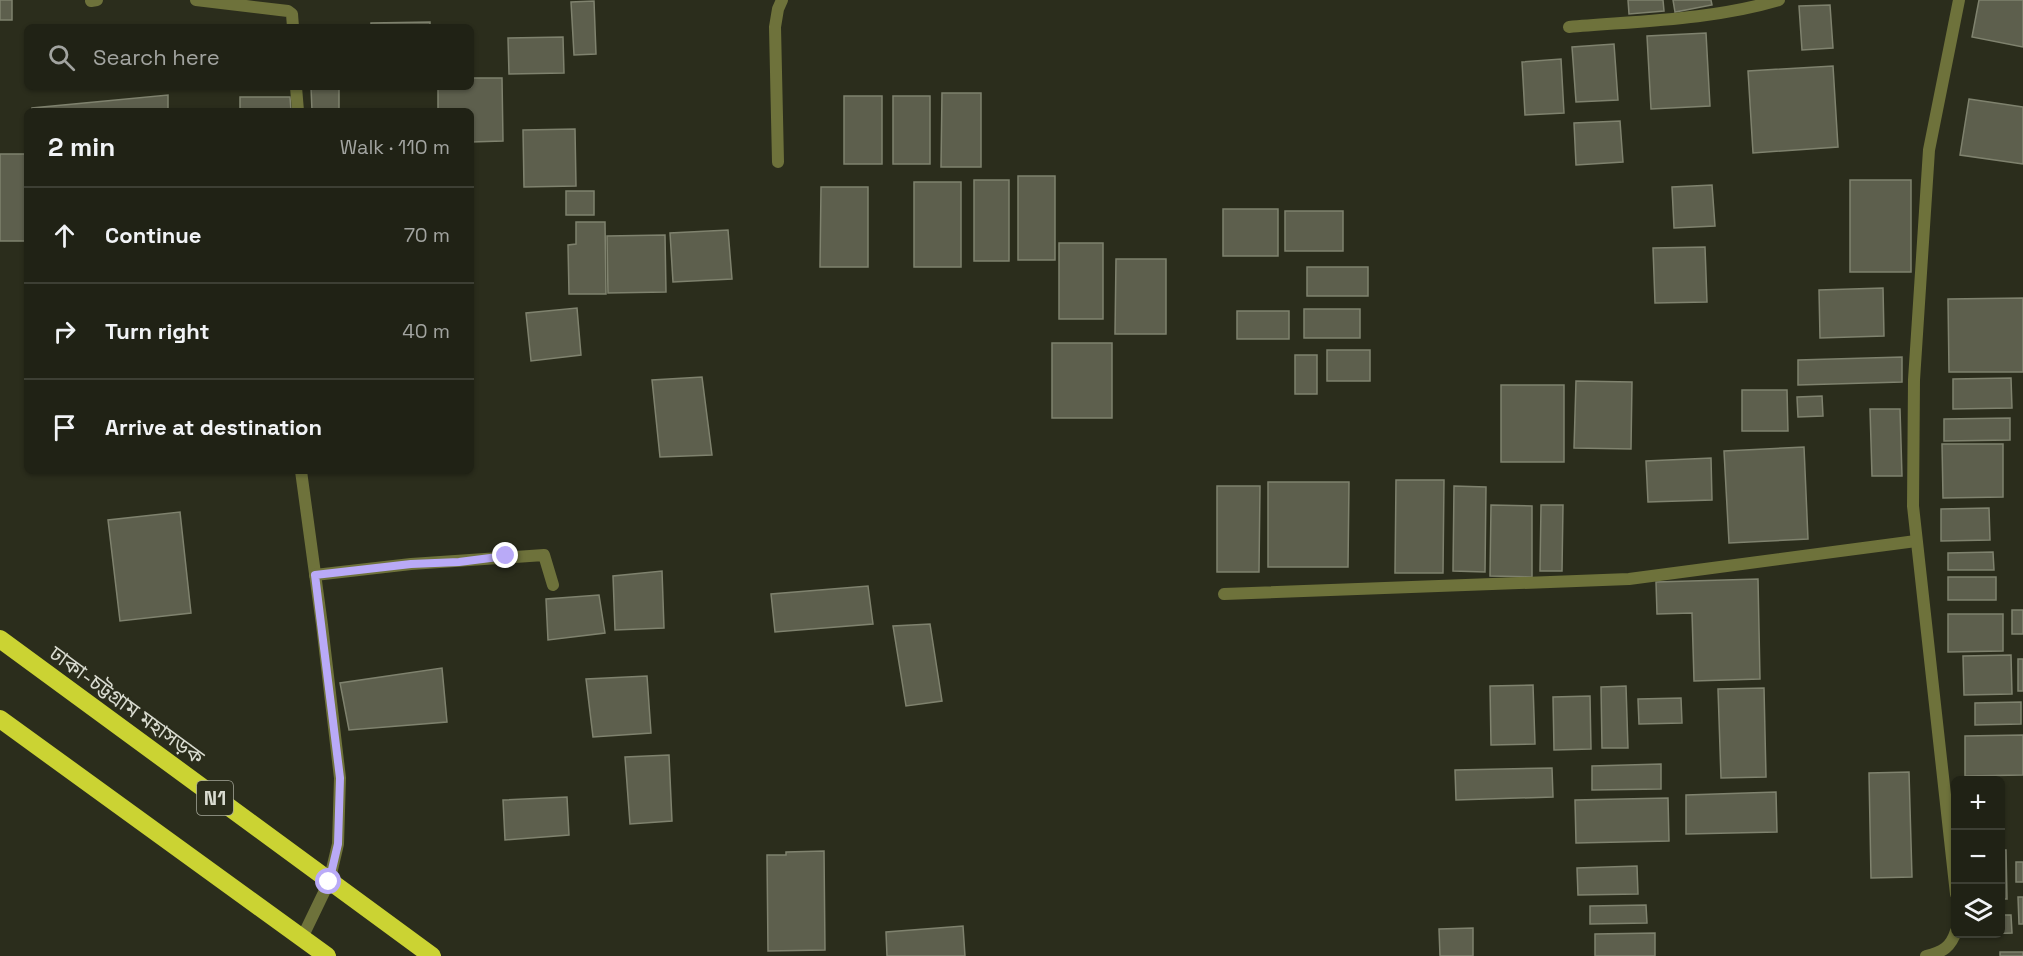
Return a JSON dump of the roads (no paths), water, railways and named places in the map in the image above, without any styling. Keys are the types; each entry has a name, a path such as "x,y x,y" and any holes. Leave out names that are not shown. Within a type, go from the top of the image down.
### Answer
{"highway":[{"name":"ঢাকা-চট্টগ্রাম মহাসড়ক","path":"0,639 432,956"},
{"path":"0,719 180,852 327,956"}],"street":[{"path":"196,0 288,11 292,14 293,24"},
{"path":"778,162 776,27 778,9 782,0"},
{"path":"1569,27 1682,17 1754,7 1779,0"},
{"path":"1955,884 1913,506 1914,380 1929,150 1959,0"},
{"path":"296,90 298,108"},
{"path":"301,474 340,778 338,844 329,882 302,938"},
{"path":"1224,594 1629,579 1916,541"},
{"path":"315,575 411,564 544,555 553,585"},
{"path":"1926,956 1940,953 1952,944 1954,938"}]}
